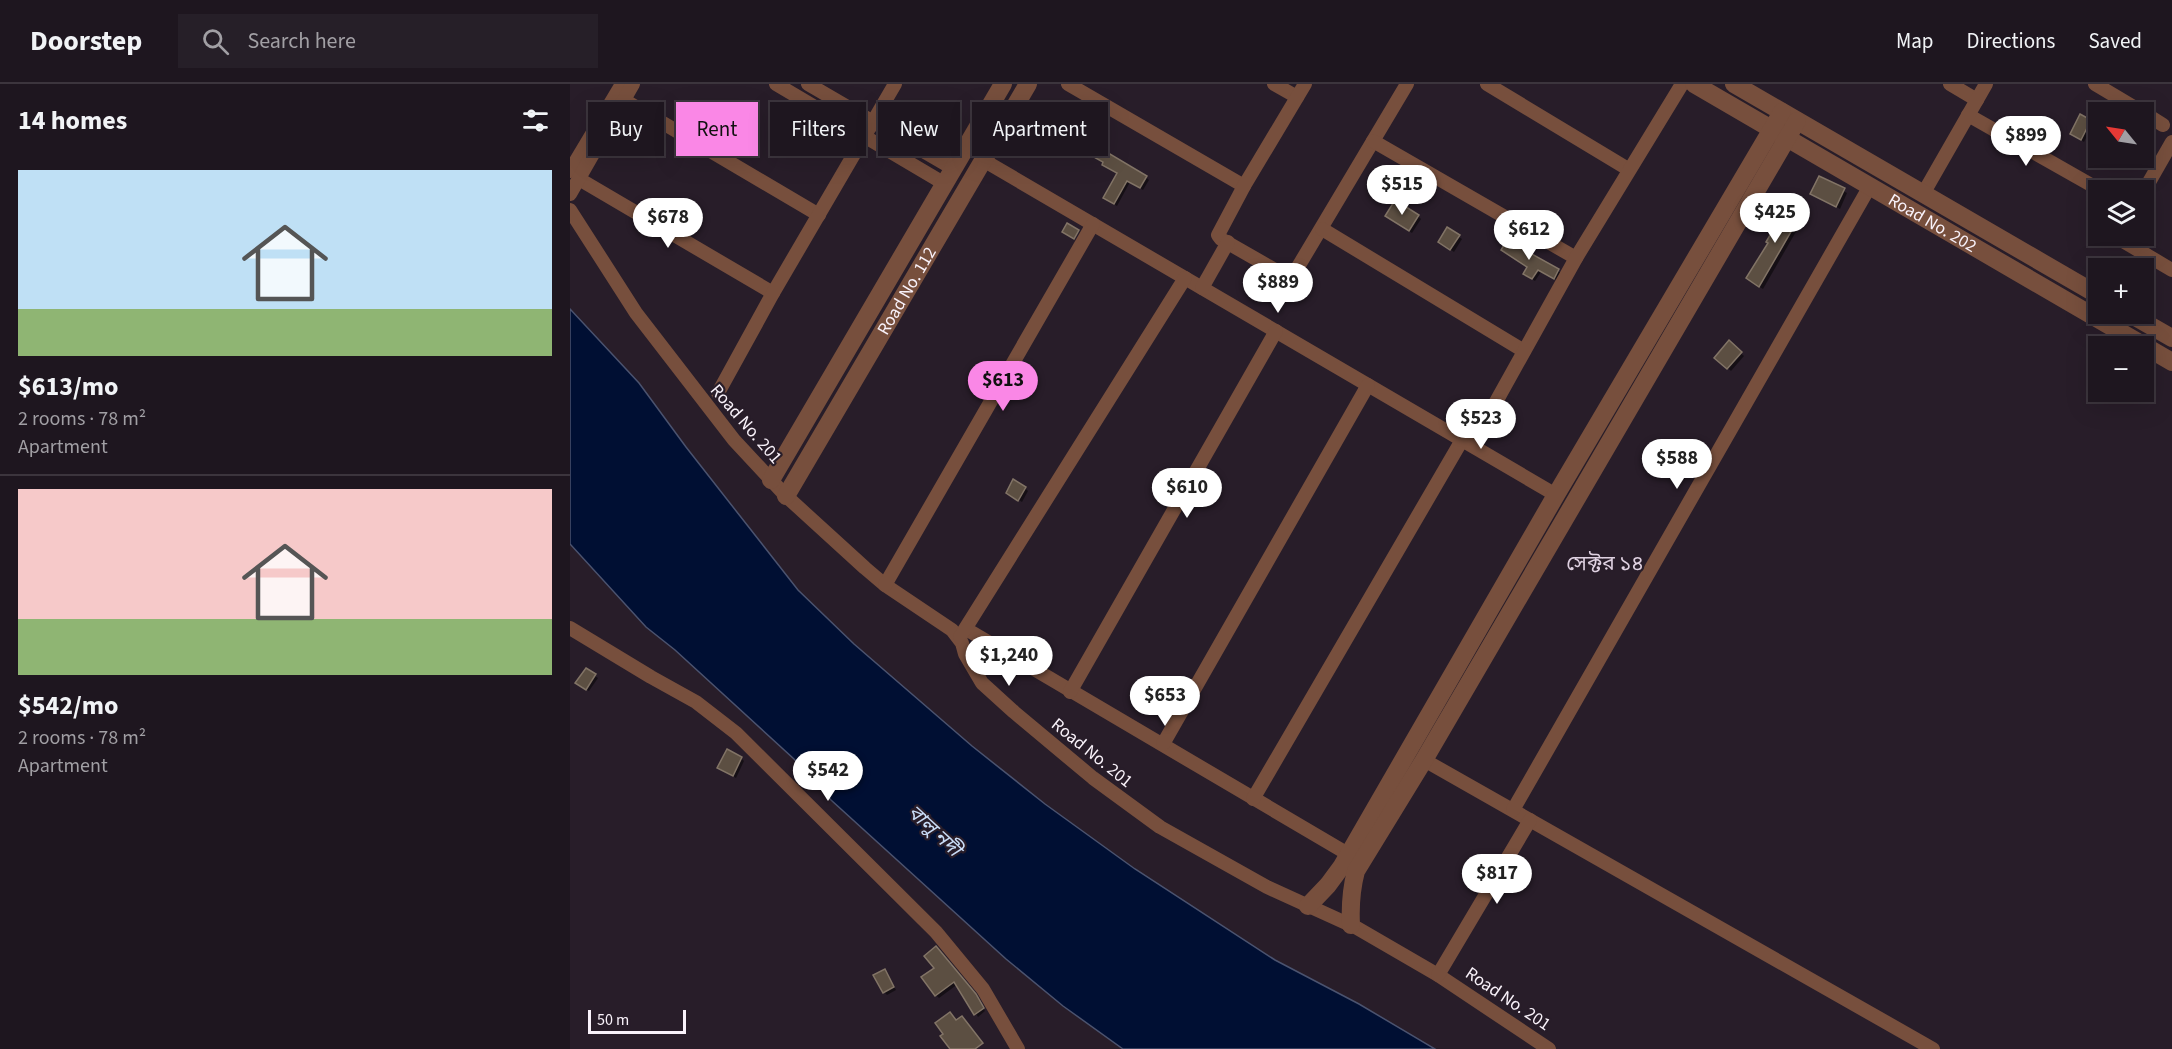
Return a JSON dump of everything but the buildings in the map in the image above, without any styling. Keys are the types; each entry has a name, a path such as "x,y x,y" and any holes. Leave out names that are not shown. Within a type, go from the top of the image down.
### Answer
{"street":[{"path":"570,194 574,175 622,84"},
{"path":"574,175 633,84"},
{"path":"776,84 806,102"},
{"path":"808,84 873,122 950,177"},
{"path":"866,134 895,84"},
{"name":"Road No. 112","path":"771,480 1003,84"},
{"name":"Road No. 112","path":"786,496 1028,84"},
{"path":"1068,84 1244,186"},
{"path":"1274,84 1297,97"},
{"path":"1305,84 1244,186 1218,235 1289,278 1292,277 1322,229 1407,84"},
{"path":"1486,84 1628,169"},
{"path":"1253,799 1462,440 1472,437 1482,427 1576,258 1628,169 1682,84"},
{"name":"Road No. 202","path":"1694,84 2172,362"},
{"name":"Road No. 202","path":"1734,84 2088,290"},
{"path":"1950,84 1977,99"},
{"path":"1904,206 1918,191 1986,84"},
{"path":"2095,84 2125,102"},
{"path":"624,100 819,215"},
{"path":"1968,115 2088,183"},
{"path":"1350,925 1352,887 1356,871 1424,760 1789,116"},
{"path":"2154,120 2163,125"},
{"path":"1308,906 1328,885 1348,854 1556,495 1780,133"},
{"path":"866,138 950,177"},
{"path":"1374,141 1576,258"},
{"path":"2150,180 2172,142"},
{"path":"965,150 1556,495"},
{"path":"718,393 853,156"},
{"path":"574,175 773,293"},
{"path":"1513,810 1869,186"},
{"name":"Road No. 201","path":"570,210 636,313 721,424 786,496 885,585 962,634 965,654 982,683 1014,712 1093,778 1160,827 1267,887 1350,925 1438,975 1549,1049"},
{"path":"885,585 1094,224"},
{"path":"1322,229 1524,351"},
{"path":"1202,288 1228,242"},
{"path":"2131,246 2172,270"},
{"path":"1185,278 962,634 1162,744 1348,854"},
{"path":"2148,324 2172,338"},
{"path":"1070,692 1276,331"},
{"path":"1162,744 1368,385"},
{"path":"570,628 696,702 736,733 936,932 983,989 1018,1049"},
{"path":"1424,760 1933,1049"},
{"path":"1438,975 1530,820"}],"water":[{"name":"বালু নদী","path":"570,309 639,383 798,590 854,644 972,746 1045,804 1135,869 1275,960 1359,1004 1435,1049 1123,1049 1063,1006 1006,959 831,800 794,759 675,650 646,627 570,544"}],"district":[{"name":"সেক্টর ১৪","path":"1605,563"}]}
